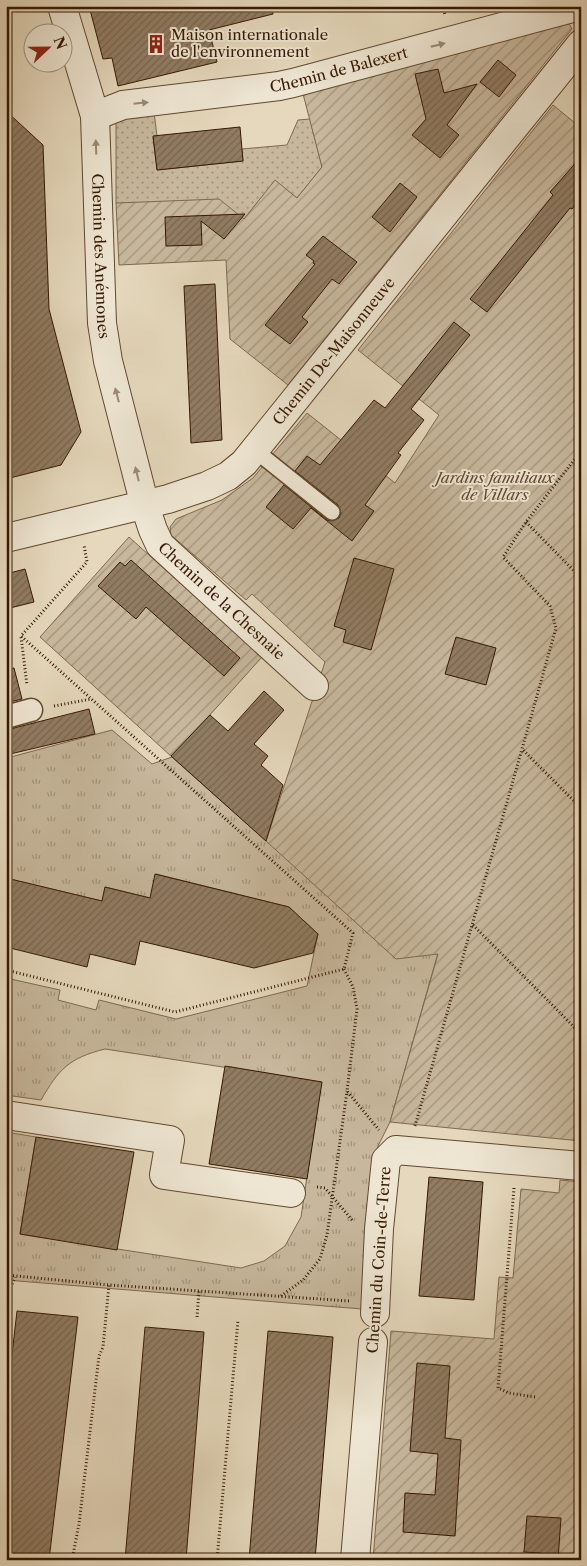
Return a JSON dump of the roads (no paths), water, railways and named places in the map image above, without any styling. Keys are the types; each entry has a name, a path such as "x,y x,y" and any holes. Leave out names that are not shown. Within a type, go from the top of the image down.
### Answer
{"street":[{"name":"Chemin des Anémones","path":"62,6 95,116 102,323 108,361 145,506"},
{"name":"Chemin de Balexert","path":"95,116 123,105 286,84 580,6"},
{"name":"Chemin De-Maisonneuve","path":"6,538 145,506 207,486 228,476 244,463 256,451 581,44"},
{"name":"Chemin de la Chesnaie","path":"145,506 160,545 314,686"},
{"path":"6,717 31,710"},
{"path":"6,1115 170,1140 164,1175 291,1193"},
{"name":"Chemin du Coin-de-Terre","path":"355,1560 373,1342 379,1229 386,1160 396,1150 581,1166"}],"lane":[{"path":"256,451 332,512"}],"place":[{"name":"Maison internationale de l'environnement","path":"156,44"}],"park label":[{"name":"Jardins familiaux de Villars","path":"495,486"}]}
